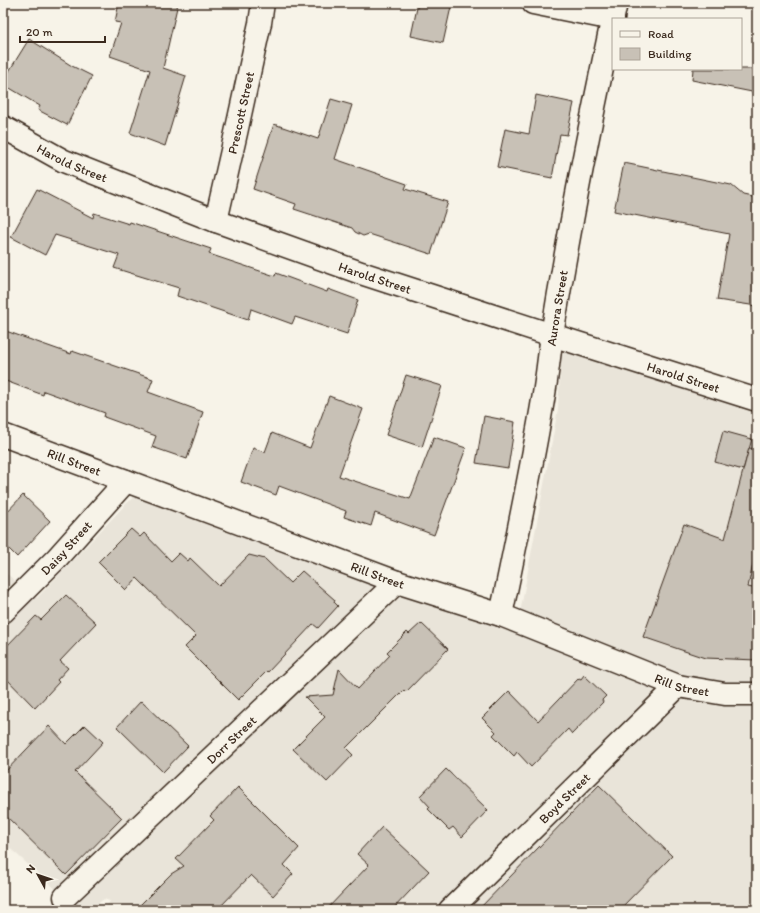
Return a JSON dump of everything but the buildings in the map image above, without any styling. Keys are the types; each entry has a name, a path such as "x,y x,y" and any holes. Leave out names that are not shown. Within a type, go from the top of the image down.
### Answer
{"street":[{"name":"Prescott Street","path":"216,221 260,23 263,3"},
{"path":"533,3 612,19"},
{"name":"Aurora Street","path":"613,18 616,3"},
{"name":"Aurora Street","path":"501,615 529,477 543,399 552,335 581,175 612,24"},
{"name":"Harold Street","path":"3,127 64,161 216,221 361,272 552,335 757,400"},
{"name":"Rill Street","path":"3,435 397,582 501,615 678,686 725,694 757,694"},
{"name":"Daisy Street","path":"3,612 56,559 126,481"},
{"name":"Dorr Street","path":"65,897 397,582"},
{"name":"Boyd Street","path":"450,910 678,686"}],"shaded area":[{"path":"564,339 757,402 757,910 104,910 110,901 104,899 89,910 79,910 3,842 3,571 37,598 142,489 516,619 521,608 558,409 561,356"}]}
